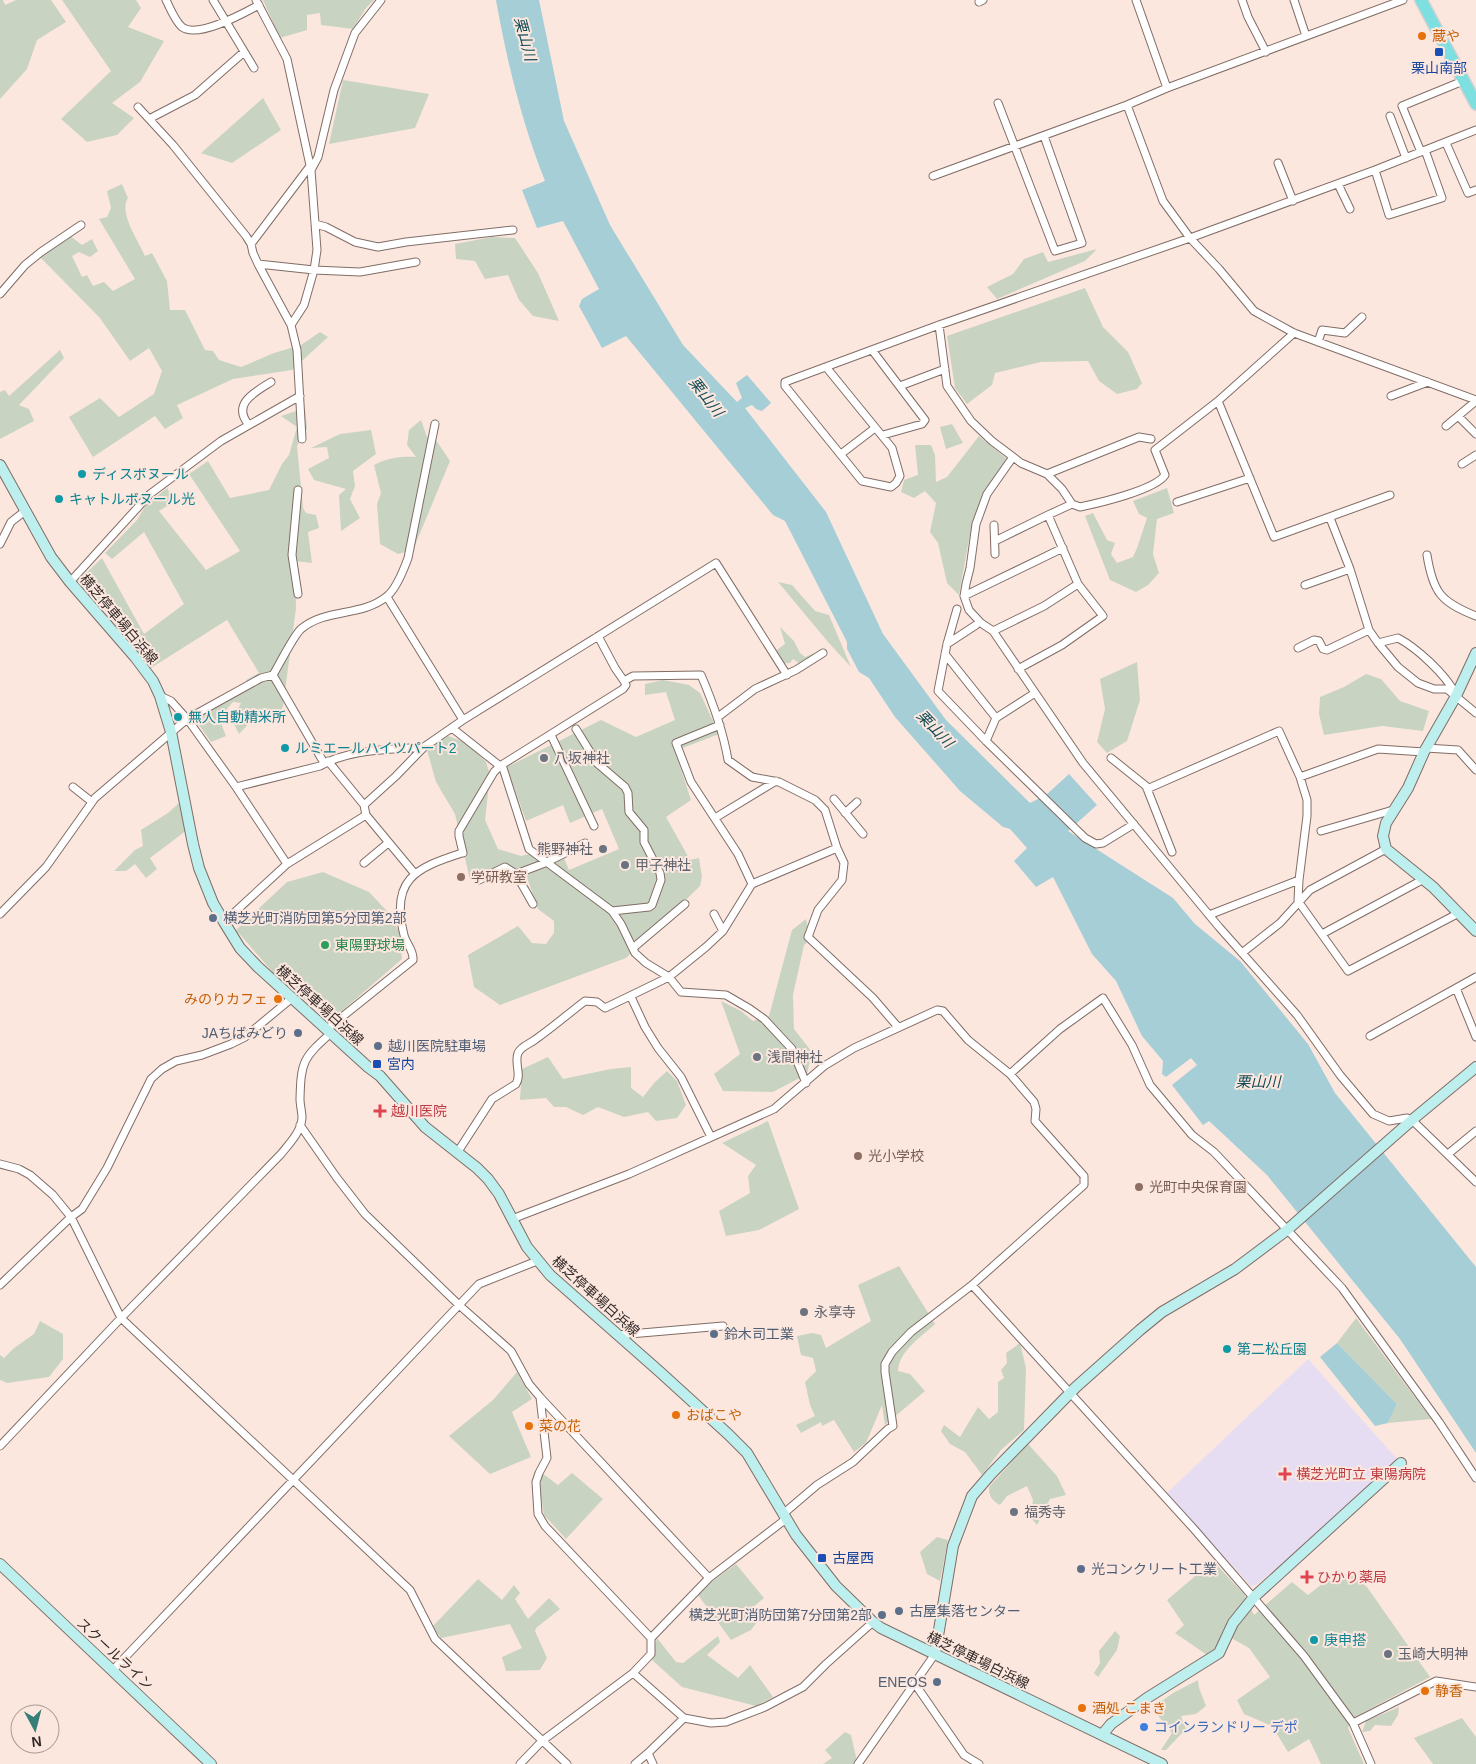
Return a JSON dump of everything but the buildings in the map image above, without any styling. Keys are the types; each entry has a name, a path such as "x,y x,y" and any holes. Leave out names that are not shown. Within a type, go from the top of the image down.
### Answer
{"main road":[{"path":"1421,0 1476,104"}],"street":[{"path":"166,0 181,25 185,28 209,28 226,22 258,3 287,59 311,168 317,250 314,270 304,305 291,325"},
{"path":"213,0 254,68"},
{"path":"252,244 277,208 318,157 334,90 355,33 380,0"},
{"path":"1136,0 1167,88"},
{"path":"1242,0 1248,17 1266,52"},
{"path":"1294,0 1306,36"},
{"path":"933,176 1127,105 1167,88 1403,0"},
{"path":"149,119 195,95 244,52"},
{"path":"1375,170 1388,215 1442,198 1402,106 1463,80"},
{"path":"998,103 1055,251 1082,243 1044,136"},
{"path":"1127,105 1163,201 1190,238 1219,268 1254,311 1318,342 1476,400 1446,426"},
{"path":"138,107 173,145 252,244 253,253 258,264 291,325 298,350 302,439"},
{"path":"1390,116 1406,158"},
{"path":"826,367 892,448 900,476 891,487 862,480 785,386 785,382 940,325 1293,201 1476,130"},
{"path":"1446,143 1468,193 1476,190"},
{"path":"1278,163 1293,201"},
{"path":"1338,184 1350,210"},
{"path":"315,224 326,227 355,242 378,247 514,230"},
{"path":"0,294 25,265 81,225"},
{"path":"258,264 314,270 360,272 416,262"},
{"path":"1318,342 1322,330 1345,334 1362,316"},
{"path":"940,325 947,386 971,421 1021,463 1048,474 1062,489 1072,504 1080,507 1093,505 1146,488 1162,479 1165,474 1155,450 1218,401 1294,332"},
{"path":"872,350 925,420 922,424 883,435"},
{"path":"900,386 945,369"},
{"path":"249,425 245,420 243,410 248,396 271,382"},
{"path":"1391,396 1428,382"},
{"path":"70,582 150,494 221,441 300,396"},
{"path":"1218,401 1274,537 1390,495"},
{"path":"1458,416 1476,434"},
{"path":"0,914 46,867 92,802 171,732 187,719 261,678 273,675 300,629 323,616 368,608 387,597 403,573 408,558 435,424"},
{"path":"841,454 876,428"},
{"path":"1048,474 1139,436 1151,439"},
{"path":"1462,464 1476,455"},
{"path":"1013,457 987,494 976,524 964,596 969,610 981,623 993,631 1083,763 1209,915 1296,1015 1340,1076 1373,1114 1389,1121 1407,1118 1412,1120 1476,1182"},
{"name":"横芝停車場白浜線","path":"0,465 50,558 135,656 153,681 160,696 171,732 199,868 213,903 240,948 258,968 380,1076 425,1127 488,1179 499,1194 527,1247 550,1274 747,1453 796,1535 836,1586 873,1622 881,1628 1162,1764"},
{"path":"1177,502 1250,478"},
{"path":"298,490 292,555 298,594"},
{"path":"995,541 1072,504"},
{"path":"0,544 11,522 25,511"},
{"path":"1018,669 1062,645 1104,616 1078,584 1048,515"},
{"path":"1330,518 1350,569 1369,630 1378,643 1398,667 1418,683 1434,689 1447,689 1476,713"},
{"path":"994,525 995,554"},
{"path":"964,596 1062,548"},
{"path":"1427,555 1432,581 1440,595 1458,608 1476,616"},
{"path":"364,804 396,776 424,747 463,720 716,563 787,675"},
{"path":"1306,585 1350,569"},
{"path":"993,631 1044,606 1078,584"},
{"path":"387,597 463,720"},
{"path":"957,609 947,644 938,691 1085,838 1096,844 1103,843 1134,824"},
{"path":"947,644 976,625"},
{"path":"1298,648 1314,640 1319,640 1322,649 1327,650 1369,630"},
{"path":"0,1446 121,1318 281,1154 297,1133 302,1119 300,1101 302,1068 310,1052 329,1031 413,960 412,950 405,940 400,909 402,893 409,879 435,862 462,853 460,831 494,772 500,766 623,689 626,685 598,636"},
{"path":"1378,643 1398,638 1410,644 1450,683 1456,696"},
{"path":"718,717 755,689 787,675 823,653"},
{"path":"1476,653 1456,696 1425,750 1408,788 1386,823 1383,836 1386,848 1424,879 1476,931"},
{"path":"945,654 996,718"},
{"path":"273,675 326,762 364,804 366,815 415,874"},
{"path":"624,681 634,676 701,675 718,717 728,760 752,777 776,782 814,800 825,810 837,848 844,863 842,880 818,910 808,937 873,998 898,1027"},
{"path":"986,741 996,718 1035,693"},
{"path":"160,696 172,701 187,719 236,787 287,864"},
{"path":"720,726 676,743 689,777 738,854 752,884"},
{"path":"452,728 503,768 529,849 612,911 621,924 634,953 669,977 680,992 726,995 764,1019 792,1049 806,1083"},
{"path":"576,729 597,763 625,787 628,793 629,812 644,830 644,842 660,873 661,880 652,905 649,907 612,911"},
{"path":"1147,789 1278,731 1300,777 1307,800 1298,902 1348,970 1459,914"},
{"path":"551,735 594,826"},
{"path":"236,787 350,754 424,747"},
{"path":"1300,777 1378,748 1458,750 1476,770"},
{"path":"1111,758 1146,786 1172,852"},
{"path":"715,818 776,782"},
{"path":"73,788 92,802"},
{"path":"834,799 863,834"},
{"path":"845,812 857,802"},
{"path":"1321,831 1393,810"},
{"path":"224,922 287,864 366,815"},
{"path":"364,863 388,843"},
{"path":"516,874 546,863 585,843"},
{"path":"457,1153 492,1099 516,1084 518,1080 518,1054 522,1048 536,1040 585,1001 597,1002 605,1008 669,977 723,931 752,884 837,848"},
{"path":"1242,953 1280,923 1310,890 1386,848"},
{"path":"479,880 505,867 516,874 533,904"},
{"path":"1322,934 1424,879"},
{"path":"1209,915 1299,880"},
{"path":"633,948 685,904"},
{"path":"714,914 723,931"},
{"path":"1370,1036 1476,977"},
{"path":"1456,988 1476,1037"},
{"path":"631,997 645,1027 658,1048 681,1077 711,1137"},
{"path":"0,1285 71,1217 82,1209 107,1168 151,1080 162,1069 176,1061 202,1055 232,1044 244,1037 292,998"},
{"path":"1010,1074 1060,1029 1103,998 1132,1045 1150,1086 1192,1135 1214,1152 1342,1288 1439,1422 1476,1478"},
{"path":"512,1219 629,1174 774,1109 824,1066 847,1052 937,1010 943,1011 974,1046 1010,1074 1034,1102 1036,1109 1035,1121 1084,1176 1084,1185 972,1285 911,1332 892,1352 885,1364 893,1426 853,1462 816,1485 785,1517 709,1578 652,1638 651,1654 633,1673 542,1741 520,1764"},
{"path":"858,1764 935,1654 953,1546 972,1496 991,1474 1069,1394 1140,1330 1162,1312 1235,1269 1287,1230 1412,1120 1476,1067"},
{"path":"300,1125 365,1214 459,1305 511,1351 529,1384 540,1397 709,1578"},
{"path":"1448,1154 1476,1131"},
{"path":"0,1164 19,1169 30,1175 53,1195 71,1217 121,1318 410,1590 435,1639 567,1764"},
{"path":"113,1670 479,1284 538,1261"},
{"path":"972,1285 1254,1597 1304,1656 1353,1723 1371,1764"},
{"path":"618,1335 723,1326"},
{"path":"540,1397 547,1458 536,1482 538,1514 545,1526 652,1638"},
{"path":"1102,1735 1111,1724 1147,1698 1219,1653 1233,1623 1254,1597 1401,1463"},
{"name":"スクールライン","path":"0,1564 211,1764"},
{"path":"633,1673 684,1718 711,1723 726,1722 765,1707 803,1687 873,1622"},
{"path":"1353,1723 1436,1681 1476,1687"},
{"path":"915,1684 964,1755 979,1764"},
{"path":"635,1764 684,1718"},
{"path":"648,1753 653,1764"}],"shaded area":[{"name":"横芝光町立 東陽病院","path":"1308,1359 1398,1460 1291,1556 1256,1585 1251,1586 1166,1494"}],"green space":[{"path":"0,0 3,0 5,5 16,0 51,0 66,22 37,40 27,69 0,99"},
{"path":"62,0 136,0 141,8 128,27 164,41 140,82 112,103 134,118 117,135 87,142 61,119 111,71"},
{"path":"263,0 374,0 366,8 353,29 321,25 320,13 307,15 307,30 280,38"},
{"path":"343,80 429,94 415,128 329,144"},
{"path":"263,98 281,130 232,163 201,153"},
{"path":"122,184 128,198 126,211 130,227 145,256 152,253 167,281 170,310 185,310 205,350 213,351 219,360 241,367 274,353 301,345 320,332 328,337 292,370 233,379 177,405 183,418 165,429 155,416 93,457 69,417 100,398 119,417 154,394 162,371 149,348 130,361 100,318 40,257 69,235 82,245 92,239 98,251 90,257 79,252 72,256 82,277 87,275 93,286 104,282 113,291 135,279 99,219 107,217 111,208 107,191"},
{"path":"492,237 515,238 538,273 559,321 533,316 519,300 508,275 485,279 475,261 456,259 455,244"},
{"path":"1097,249 1085,261 997,299 987,287 1013,274 1024,259 1043,252 1048,262"},
{"path":"1085,288 1103,327 1128,352 1142,383 1137,389 1117,394 1099,381 1088,361 1041,362 995,373 992,385 967,404 955,388 947,336"},
{"path":"60,350 64,358 19,405 29,409 34,421 0,439 0,392 5,390 9,396"},
{"path":"305,408 307,428 297,446 303,508 306,513 316,515 319,528 308,532 312,563 295,561 296,608 283,706 277,720 255,717 239,734 232,720 241,703 233,702 219,718 226,736 211,742 194,718 249,688 246,680 259,673 227,620 151,668 80,579 102,558 144,634 184,604 144,532 112,559 105,553 137,520 146,505 167,488 175,501 159,511 206,570 240,551 189,474 208,461 230,498 269,490 282,464 289,455 297,427 281,416"},
{"path":"421,420 427,437 434,437 450,461 413,550 398,554 380,544 377,504 381,493 374,465 394,458 416,457 407,445 409,430"},
{"path":"952,424 963,443 946,449 940,427"},
{"path":"371,430 376,454 353,471 355,486 350,499 360,518 341,531 339,495 346,489 314,480 308,469 329,458 327,447 311,448 340,434"},
{"path":"979,436 1007,459 983,495 969,539 959,595 947,583 938,543 930,532 936,503 925,491 914,498 901,492 904,480 918,475 915,445 931,445 935,455 936,482 947,477"},
{"path":"1167,488 1174,513 1157,519 1153,554 1159,573 1148,585 1136,592 1110,580 1085,516 1093,513 1107,540 1115,543 1111,554 1117,563 1133,557 1147,518 1139,514 1133,501"},
{"path":"778,582 792,585 815,611 829,615 851,667 828,642"},
{"path":"780,627 794,641 800,653 805,657 814,653 810,666 806,668 793,659 790,663 778,664 774,652 785,644"},
{"path":"1137,662 1140,700 1127,741 1107,753 1097,742 1105,709 1100,679"},
{"path":"1366,674 1381,679 1400,701 1429,711 1423,731 1382,726 1324,735 1319,714 1320,697 1344,687"},
{"path":"663,680 689,685 700,693 719,734 675,751 691,800 666,817 690,860 699,858 702,877 700,886 626,958 500,1005 474,987 468,955 518,926 532,943 546,944 554,933 554,921 538,909 525,872 470,880 455,814 436,782 427,750 448,736 467,743 486,762 490,775 485,820 498,849 521,856 559,846 569,870 619,849 602,809 570,823 563,805 526,821 507,767 601,720 636,737 675,720 666,692 645,695 645,684"},
{"path":"181,801 187,830 150,858 157,869 146,878 135,864 126,871 114,871 135,850 143,846 141,830 168,813"},
{"name":"東陽野球場","path":"323,872 369,892 386,910 399,931 402,959 336,1016 326,1017 277,977 236,930 287,882"},
{"path":"806,919 811,939 804,945 793,995 794,1029 812,1052 807,1074 773,1092 723,1091 714,1074 740,1054 721,1001 741,1011 753,1021 769,1016 792,930"},
{"path":"548,1057 563,1079 611,1069 631,1067 631,1088 643,1097 667,1071 677,1081 686,1105 677,1118 656,1121 648,1112 624,1117 598,1107 583,1115 566,1107 554,1107 546,1098 520,1100 522,1069"},
{"path":"768,1121 799,1209 759,1230 726,1236 719,1211 750,1193 748,1176 756,1165 722,1143"},
{"path":"899,1266 935,1324 906,1351 899,1364 898,1371 910,1374 925,1391 885,1425 882,1405 866,1443 854,1452 834,1420 822,1426 821,1422 801,1433 796,1425 815,1416 810,1405 805,1382 816,1371 813,1358 801,1355 797,1336 812,1333 821,1335 826,1348 871,1321 858,1285"},
{"path":"1356,1318 1431,1419 1388,1423 1397,1404 1337,1343"},
{"path":"40,1321 63,1334 63,1359 49,1377 7,1383 0,1380 0,1355 4,1358 14,1348 34,1334"},
{"path":"1020,1343 1026,1368 1024,1430 1001,1450 982,1475 965,1452 950,1444 941,1431 944,1425 960,1437 978,1407 989,1419 998,1412 998,1382 1004,1378 1001,1370 1007,1363 1006,1353"},
{"path":"517,1372 532,1399 512,1412 531,1457 490,1474 449,1436 493,1400"},
{"path":"1028,1444 1057,1476 1066,1495 1050,1499 1037,1525 1031,1518 1033,1500 1027,1486 1007,1496 1000,1505 990,1495 989,1490 989,1487"},
{"path":"542,1473 558,1485 572,1473 603,1499 566,1539 544,1515 540,1491"},
{"path":"937,1537 948,1540 940,1581 927,1574 920,1552"},
{"path":"1213,1561 1244,1594 1254,1615 1292,1582 1308,1595 1336,1573 1353,1576 1367,1587 1430,1677 1353,1718 1348,1728 1364,1764 1321,1764 1309,1739 1288,1752 1272,1726 1244,1714 1237,1700 1270,1677 1249,1648 1224,1634 1219,1647 1207,1655 1175,1633 1184,1625 1167,1600"},
{"path":"736,1564 764,1598 752,1608 757,1622 751,1630 731,1640 698,1595 714,1580"},
{"path":"478,1579 502,1600 514,1585 520,1593 515,1599 528,1619 549,1598 560,1609 536,1628 535,1631 547,1658 540,1670 506,1671 502,1657 522,1648 510,1624 441,1638 432,1627"},
{"path":"1115,1631 1120,1636 1117,1650 1098,1677 1094,1673 1100,1663 1099,1651"},
{"path":"718,1636 720,1642 707,1655 738,1678 750,1665 773,1697 756,1706 682,1687 652,1660 657,1638 676,1662 683,1663"},
{"path":"1198,1680 1206,1706 1196,1714 1181,1716 1186,1729 1166,1750 1161,1750 1172,1733 1152,1708 1173,1693"},
{"path":"1399,1707 1398,1715 1391,1726 1375,1725 1370,1731 1362,1732 1366,1721"},
{"path":"1462,1718 1476,1737 1476,1764 1433,1764 1414,1738"},
{"path":"845,1732 851,1735 857,1761 855,1764 823,1764 832,1758 825,1750"}],"water":[{"name":"栗山川","path":"496,0 539,0 564,121 610,225 683,345 737,402 742,398 736,383 747,375 771,403 762,411 752,405 745,408 826,512 883,634 946,720 1030,803 1046,795 1069,774 1097,805 1068,831 1173,898 1195,924 1240,961 1308,1044 1335,1093 1476,1267 1476,1453 1400,1339 1267,1175 1209,1121 1203,1125 1172,1085 1197,1065 1191,1058 1166,1077 1162,1074 1163,1061 1142,1036 1116,981 1092,954 1053,877 1036,887 1014,861 1027,848 1010,829 1003,827 960,791 895,717 869,678 859,672 847,649 847,642 785,521 773,515 626,336 602,348 579,306 582,299 599,289 563,221 537,228 522,190 545,181 529,137 516,92"},
{"path":"1337,1343 1397,1404 1388,1423 1375,1426 1320,1357"}],"place":[{"name":"蔵や","path":"1422,36"},
{"name":"栗山南部","path":"1439,52"},
{"name":"ディスボヌール","path":"82,474"},
{"name":"キャトルボヌール光","path":"59,499"},
{"name":"無人自動精米所","path":"178,717"},
{"name":"ルミエールハイツパート2","path":"285,748"},
{"name":"八坂神社","path":"544,758"},
{"name":"熊野神社","path":"603,849"},
{"name":"甲子神社","path":"625,865"},
{"name":"学研教室","path":"461,877"},
{"name":"横芝光町消防団第5分団第2部","path":"213,918"},
{"name":"東陽野球場","path":"325,945"},
{"name":"みのりカフェ","path":"278,999"},
{"name":"JAちばみどり","path":"298,1033"},
{"name":"越川医院駐車場","path":"378,1046"},
{"name":"浅間神社","path":"757,1057"},
{"name":"宮内","path":"377,1064"},
{"name":"越川医院","path":"380,1111"},
{"name":"光小学校","path":"858,1156"},
{"name":"光町中央保育園","path":"1139,1187"},
{"name":"永享寺","path":"804,1312"},
{"name":"鈴木司工業","path":"714,1334"},
{"name":"第二松丘園","path":"1227,1349"},
{"name":"おばこや","path":"676,1415"},
{"name":"菜の花","path":"529,1426"},
{"name":"横芝光町立 東陽病院","path":"1285,1474"},
{"name":"福秀寺","path":"1014,1512"},
{"name":"古屋西","path":"822,1558"},
{"name":"光コンクリート工業","path":"1081,1569"},
{"name":"ひかり薬局","path":"1307,1577"},
{"name":"古屋集落センター","path":"899,1611"},
{"name":"横芝光町消防団第7分団第2部","path":"882,1615"},
{"name":"庚申搭","path":"1314,1640"},
{"name":"玉崎大明神","path":"1388,1654"},
{"name":"ENEOS","path":"937,1682"},
{"name":"静香","path":"1425,1691"},
{"name":"酒処 こまき","path":"1082,1708"},
{"name":"コインランドリー デポ","path":"1144,1727"}]}
